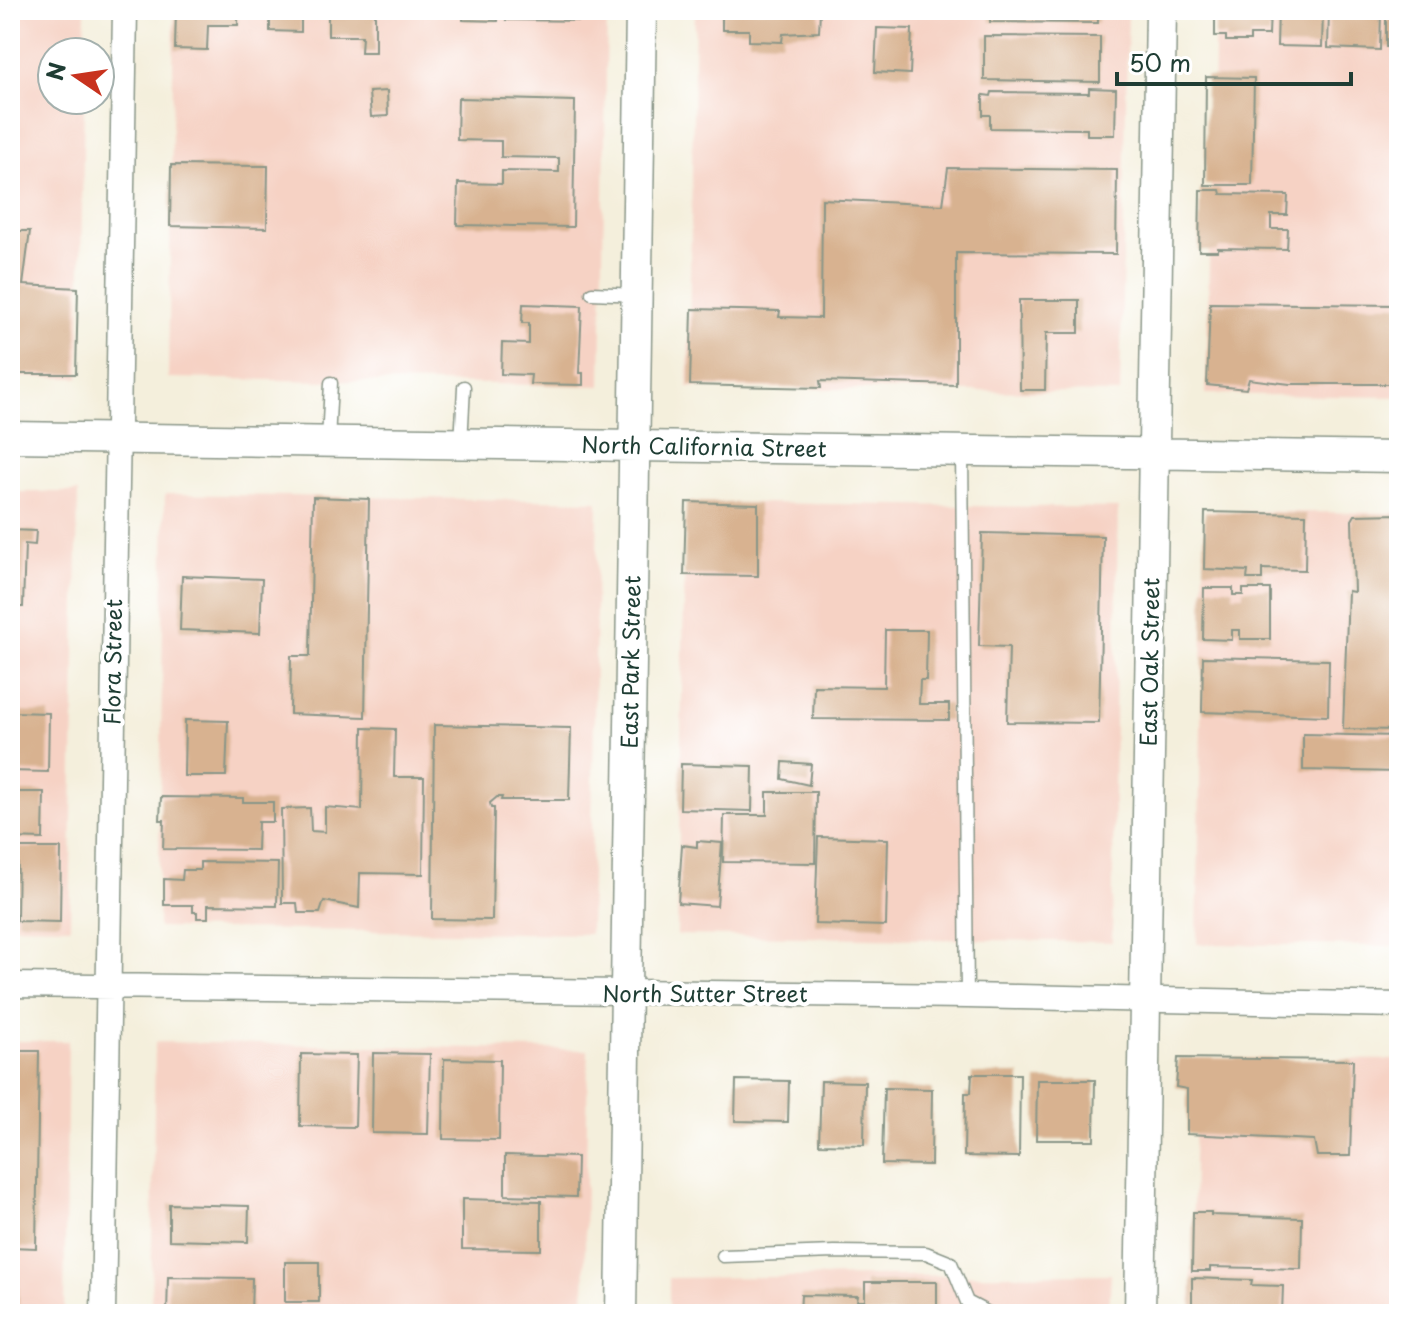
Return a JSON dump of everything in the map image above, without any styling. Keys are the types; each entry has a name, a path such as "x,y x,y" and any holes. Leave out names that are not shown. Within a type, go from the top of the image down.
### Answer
{"street":[{"name":"Flora Street","path":"103,1314 125,10"},
{"name":"East Park Street","path":"621,1314 641,10"},
{"name":"East Oak Street","path":"1140,1314 1161,10"},
{"name":"North California Street","path":"10,437 1399,457"},
{"name":"North Sutter Street","path":"10,985 967,996 1399,1005"}],"lane":[{"path":"592,293 638,295"},
{"path":"328,441 331,383"},
{"path":"461,444 464,387"},
{"path":"962,451 967,996"},
{"path":"723,1256 926,1253 951,1263 967,1302 990,1314"}],"shaded area":[{"path":"10,10 85,10 84,36 36,36 36,116 84,116 79,378 10,377"},
{"path":"174,10 607,10 601,386 168,378"},
{"path":"695,10 1128,10 1120,393 688,387"},
{"path":"1215,10 1399,10 1399,397 1206,394"},
{"path":"10,492 78,492 70,927 10,926"},
{"path":"165,494 598,501 590,934 158,928"},
{"path":"686,502 1118,508 1112,942 677,935"},
{"path":"1205,511 1399,513 1399,946 1197,944"},
{"path":"10,1041 68,1041 64,1314 10,1314"},
{"path":"155,1042 588,1050 584,1314 151,1314"},
{"path":"1196,1058 1399,1060 1399,1314 1191,1314"},
{"path":"1111,1274 1109,1314 669,1314 669,1278"}],"building":[{"path":"176,10 238,10 238,25 208,25 207,50 175,49"},
{"path":"270,10 301,10 301,32 270,31"},
{"path":"328,10 375,10 375,52 361,52 362,36 328,36"},
{"path":"463,10 499,10 498,21 463,20"},
{"path":"507,10 589,10 589,21 506,20"},
{"path":"722,10 820,10 819,32 783,34 782,42 749,41 749,30 722,30"},
{"path":"990,10 1098,10 1098,23 990,22"},
{"path":"1215,10 1270,10 1269,35 1250,35 1250,41 1226,41 1226,36 1215,36"},
{"path":"1278,10 1323,10 1322,47 1277,46"},
{"path":"1329,10 1381,10 1380,50 1328,48"},
{"path":"1386,10 1399,10 1399,47 1386,47"},
{"path":"877,28 912,29 910,74 875,72"},
{"path":"984,36 1100,37 1100,82 984,80"},
{"path":"1206,77 1254,78 1252,185 1205,185"},
{"path":"1089,88 1116,89 1115,135 1087,135 1087,129 990,128 990,115 983,115 983,95 991,96 992,92 1089,93"},
{"path":"387,91 388,116 371,117 369,92"},
{"path":"458,98 575,101 573,227 457,225 458,183 502,184 502,171 559,172 559,158 501,157 501,141 457,140"},
{"path":"171,165 268,166 267,228 170,226"},
{"path":"948,168 1117,170 1116,254 956,253 956,385 820,381 821,388 690,385 692,309 780,311 779,317 821,318 822,199 943,205"},
{"path":"1200,190 1220,190 1221,194 1288,195 1287,215 1271,215 1271,229 1288,229 1287,249 1218,248 1218,251 1199,251"},
{"path":"10,231 30,231 23,285 78,288 76,374 10,374"},
{"path":"1019,300 1079,300 1079,333 1046,333 1045,390 1020,390"},
{"path":"1210,303 1399,305 1399,384 1290,384 1249,379 1246,389 1207,385"},
{"path":"523,304 582,306 579,373 583,373 583,385 530,384 531,375 501,374 502,343 529,344 529,323 522,323"},
{"path":"313,497 369,499 365,717 290,714 291,656 310,656"},
{"path":"686,502 758,504 758,576 684,575"},
{"path":"1205,512 1306,514 1305,570 1262,569 1262,579 1247,579 1248,571 1204,569"},
{"path":"1399,514 1399,730 1343,729 1348,591 1354,592 1352,520 1355,515"},
{"path":"10,530 36,531 35,545 25,544 23,607 10,607"},
{"path":"982,533 1103,536 1099,723 1007,722 1009,647 979,646"},
{"path":"182,576 262,579 260,633 180,630"},
{"path":"1204,588 1233,588 1233,595 1243,595 1243,589 1270,589 1270,639 1240,639 1240,630 1232,630 1232,640 1203,639"},
{"path":"885,630 927,630 926,680 920,680 919,704 949,704 949,720 813,719 814,686 884,687"},
{"path":"1203,657 1329,660 1328,716 1202,712"},
{"path":"10,712 49,713 48,772 10,771"},
{"path":"185,720 228,721 226,776 184,776"},
{"path":"434,725 571,728 569,800 501,800 502,797 497,797 490,803 494,808 492,920 432,919"},
{"path":"363,728 395,729 394,777 424,777 423,874 360,873 359,908 324,901 320,913 298,913 297,903 282,903 281,809 310,808 311,831 325,832 325,807 362,810"},
{"path":"1303,734 1399,736 1399,772 1303,770"},
{"path":"783,762 811,764 809,785 782,779"},
{"path":"681,764 753,766 752,811 680,809"},
{"path":"10,792 44,792 43,839 10,838"},
{"path":"767,792 816,792 815,863 723,862 724,815 767,815"},
{"path":"161,797 243,798 243,802 273,802 273,822 258,822 257,850 163,849"},
{"path":"818,837 888,839 886,926 815,924"},
{"path":"697,841 722,843 717,906 678,903 682,845 697,847"},
{"path":"18,848 61,848 60,922 17,921"},
{"path":"200,862 278,863 277,906 208,905 208,918 197,918 193,905 164,905 164,879 182,880 183,870 200,870"},
{"path":"10,1051 39,1051 36,1248 10,1247"},
{"path":"373,1053 430,1054 428,1134 372,1133"},
{"path":"301,1054 357,1055 355,1127 300,1126"},
{"path":"1178,1058 1353,1060 1350,1156 1317,1156 1314,1140 1187,1134 1187,1089 1176,1087"},
{"path":"444,1059 500,1060 499,1140 443,1139"},
{"path":"972,1074 1020,1074 1019,1157 964,1156 965,1093 971,1093"},
{"path":"736,1080 789,1081 788,1122 735,1121"},
{"path":"1037,1080 1095,1080 1094,1140 1036,1140"},
{"path":"821,1081 865,1082 864,1145 819,1144"},
{"path":"884,1088 932,1089 931,1165 882,1164"},
{"path":"505,1155 577,1157 576,1197 505,1195"},
{"path":"462,1199 541,1201 541,1250 462,1249"},
{"path":"169,1204 249,1206 248,1242 169,1240"},
{"path":"1193,1212 1302,1218 1301,1269 1210,1267 1210,1271 1192,1271"},
{"path":"285,1262 319,1262 319,1302 285,1302"},
{"path":"10,1275 19,1276 19,1309 10,1309"},
{"path":"168,1277 252,1278 251,1314 167,1314"},
{"path":"1192,1278 1252,1280 1251,1285 1283,1286 1282,1314 1192,1314"},
{"path":"865,1282 937,1282 937,1314 800,1314 801,1295 858,1296 857,1301 865,1301"}]}
